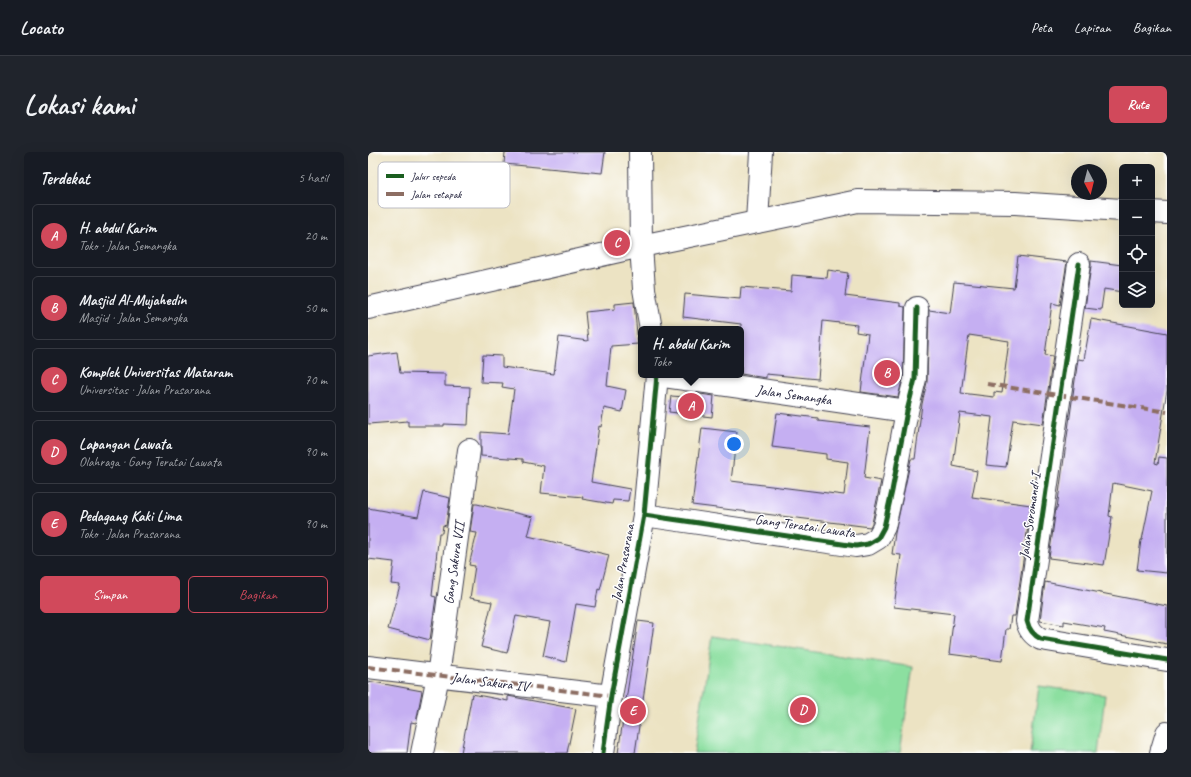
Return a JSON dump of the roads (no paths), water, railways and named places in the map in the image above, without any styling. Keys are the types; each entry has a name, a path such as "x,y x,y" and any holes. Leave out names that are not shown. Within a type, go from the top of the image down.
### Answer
{"street":[{"path":"640,152 641,246 644,289 650,326"},
{"path":"757,222 761,152"},
{"path":"368,308 641,246 858,201 1015,203 1119,210"},
{"path":"1155,212 1167,213"},
{"name":"Jalan Soromandi I","path":"1079,264 1027,621 1031,631 1035,636 1041,639 1167,660"},
{"name":"Gang Teratai Lawata","path":"644,515 856,546 868,544 878,538 884,527 915,379 917,308"},
{"name":"Jalan Prasarana","path":"603,753 611,696 644,515 657,378"},
{"name":"Jalan Semangka","path":"677,378 907,412"},
{"name":"Gang Sakura VII","path":"422,753 438,676 469,450"},
{"name":"Jalan Sakura IV","path":"368,667 611,696"},
{"path":"1161,753 1167,733"}],"place":[{"name":"Komplek Universitas Mataram","path":"617,243"},
{"name":"Masjid Al-Mujahedin","path":"887,373"},
{"name":"H. abdul Karim","path":"691,406"},
{"name":"Lapangan Lawata","path":"803,710"},
{"name":"Pedagang Kaki Lima","path":"633,711"}]}
